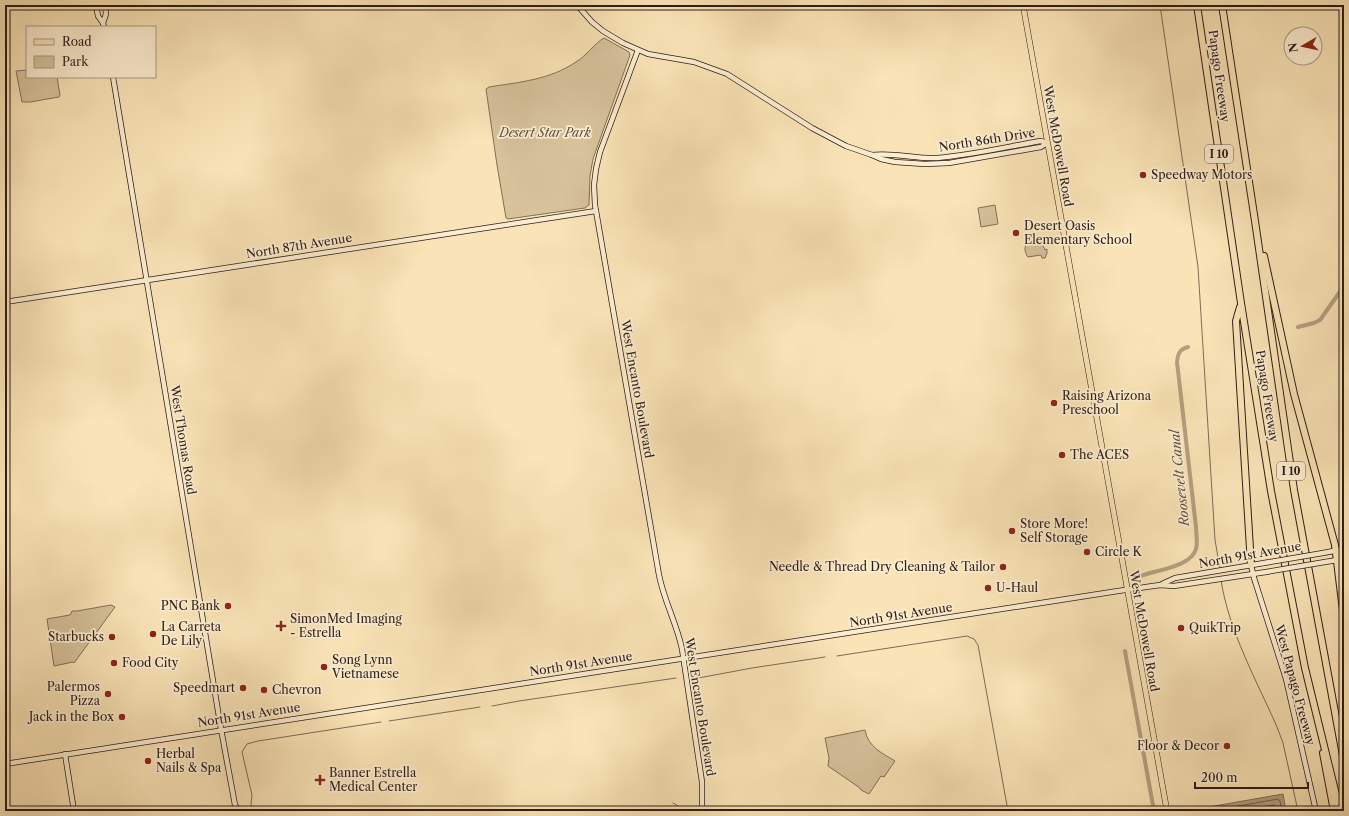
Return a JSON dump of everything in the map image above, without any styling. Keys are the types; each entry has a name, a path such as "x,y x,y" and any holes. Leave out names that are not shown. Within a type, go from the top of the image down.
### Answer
{"highway":[{"name":"Papago Freeway","path":"1198,5 1241,303 1271,490 1305,668 1340,811"},
{"name":"Papago Freeway","path":"1222,5 1294,490 1344,760"},
{"path":"1255,221 1272,290 1277,321 1294,394 1336,551 1341,559 1344,619"},
{"path":"1241,303 1236,321 1251,565"},
{"path":"1337,720 1344,742"},
{"path":"1318,724 1325,772 1334,811"}],"main road":[{"path":"96,5 98,16 104,25"},
{"path":"104,25 106,14 105,5"},
{"path":"577,5 592,22 603,31 638,50"},
{"name":"West McDowell Road","path":"1023,5 1126,590 1167,811"},
{"name":"North 86th Drive","path":"638,50 657,56 699,63 727,74 831,139 881,159 895,162 924,164 942,163 1041,147 1047,143"},
{"name":"West Encanto Boulevard","path":"638,50 599,156 594,185 596,210 659,575 663,593 679,635 684,659 702,782 702,811"},
{"name":"West Thomas Road","path":"113,78 235,805 234,811"},
{"name":"North 86th Drive","path":"872,155 882,154 924,158 942,157 1040,141 1047,143"},
{"path":"942,157 942,163"},
{"name":"North 87th Avenue","path":"5,302 596,210"},
{"name":"North 91st Avenue","path":"1160,585 1175,578 1344,549"},
{"name":"North 91st Avenue","path":"5,764 222,729 1126,590 1160,585 1174,586 1341,559"},
{"name":"West Papago Freeway","path":"1251,565 1252,574 1286,679 1316,811"},
{"path":"65,754 74,811"},
{"name":"West Thomas Road","path":"235,805 239,811"}],"green space":[{"name":"Desert Star Park","path":"604,38 629,52 630,55 593,159 590,176 589,205 585,208 508,219 506,218 486,89 489,87 545,77 555,73 580,59"},
{"path":"26,70 26,78 57,78 59,97 22,102 16,71"},
{"path":"995,205 998,224 981,227 978,208"},
{"path":"1036,238 1040,239 1045,250 1047,249 1045,258 1042,258 1041,255 1028,257 1026,254 1025,248 1027,243"},
{"path":"111,605 115,607 74,663 54,666 47,619 70,615 72,611"},
{"path":"865,730 872,745 895,761 884,777 881,776 869,794 861,790 828,766 829,758 825,738"}],"water":[{"path":"1283,794 1286,811 1186,811"}],"waterway":[{"path":"1160,5 1198,267 1215,540 1220,569"},
{"name":"Roosevelt Canal","path":"1298,327 1320,320 1344,286"},
{"name":"Roosevelt Canal","path":"1141,576 1180,564 1193,555 1197,546 1177,362 1180,352 1188,347"},
{"path":"1221,580 1230,618 1237,637 1283,743 1298,811"},
{"path":"837,656 967,636 974,639 978,645 1008,811"},
{"name":"Roosevelt Canal","path":"1125,651 1154,811"},
{"path":"693,679 825,657"},
{"path":"492,706 676,678"},
{"path":"389,721 480,707"},
{"path":"252,811 252,795 242,752 247,744 381,722"},
{"path":"673,803 685,810 691,811"}],"place":[{"name":"Speedway Motors","path":"1143,175"},
{"name":"Desert Oasis Elementary School","path":"1016,233"},
{"name":"Raising Arizona Preschool","path":"1054,403"},
{"name":"The ACES","path":"1062,455"},
{"name":"Store More! Self Storage","path":"1012,531"},
{"name":"Circle K","path":"1087,552"},
{"name":"Needle & Thread Dry Cleaning & Tailor","path":"1003,567"},
{"name":"U-Haul","path":"988,588"},
{"name":"PNC Bank","path":"228,606"},
{"name":"SimonMed Imaging - Estrella","path":"281,626"},
{"name":"QuikTrip","path":"1181,628"},
{"name":"La Carreta De Lily","path":"153,634"},
{"name":"Starbucks","path":"112,637"},
{"name":"Food City","path":"114,663"},
{"name":"Song Lynn Vietnamese","path":"324,667"},
{"name":"Speedmart","path":"243,688"},
{"name":"Chevron","path":"264,690"},
{"name":"Palermos Pizza","path":"108,694"},
{"name":"Jack in the Box","path":"122,717"},
{"name":"Floor & Decor","path":"1227,746"},
{"name":"Herbal Nails & Spa","path":"148,761"},
{"name":"Banner Estrella Medical Center","path":"320,780"}]}
